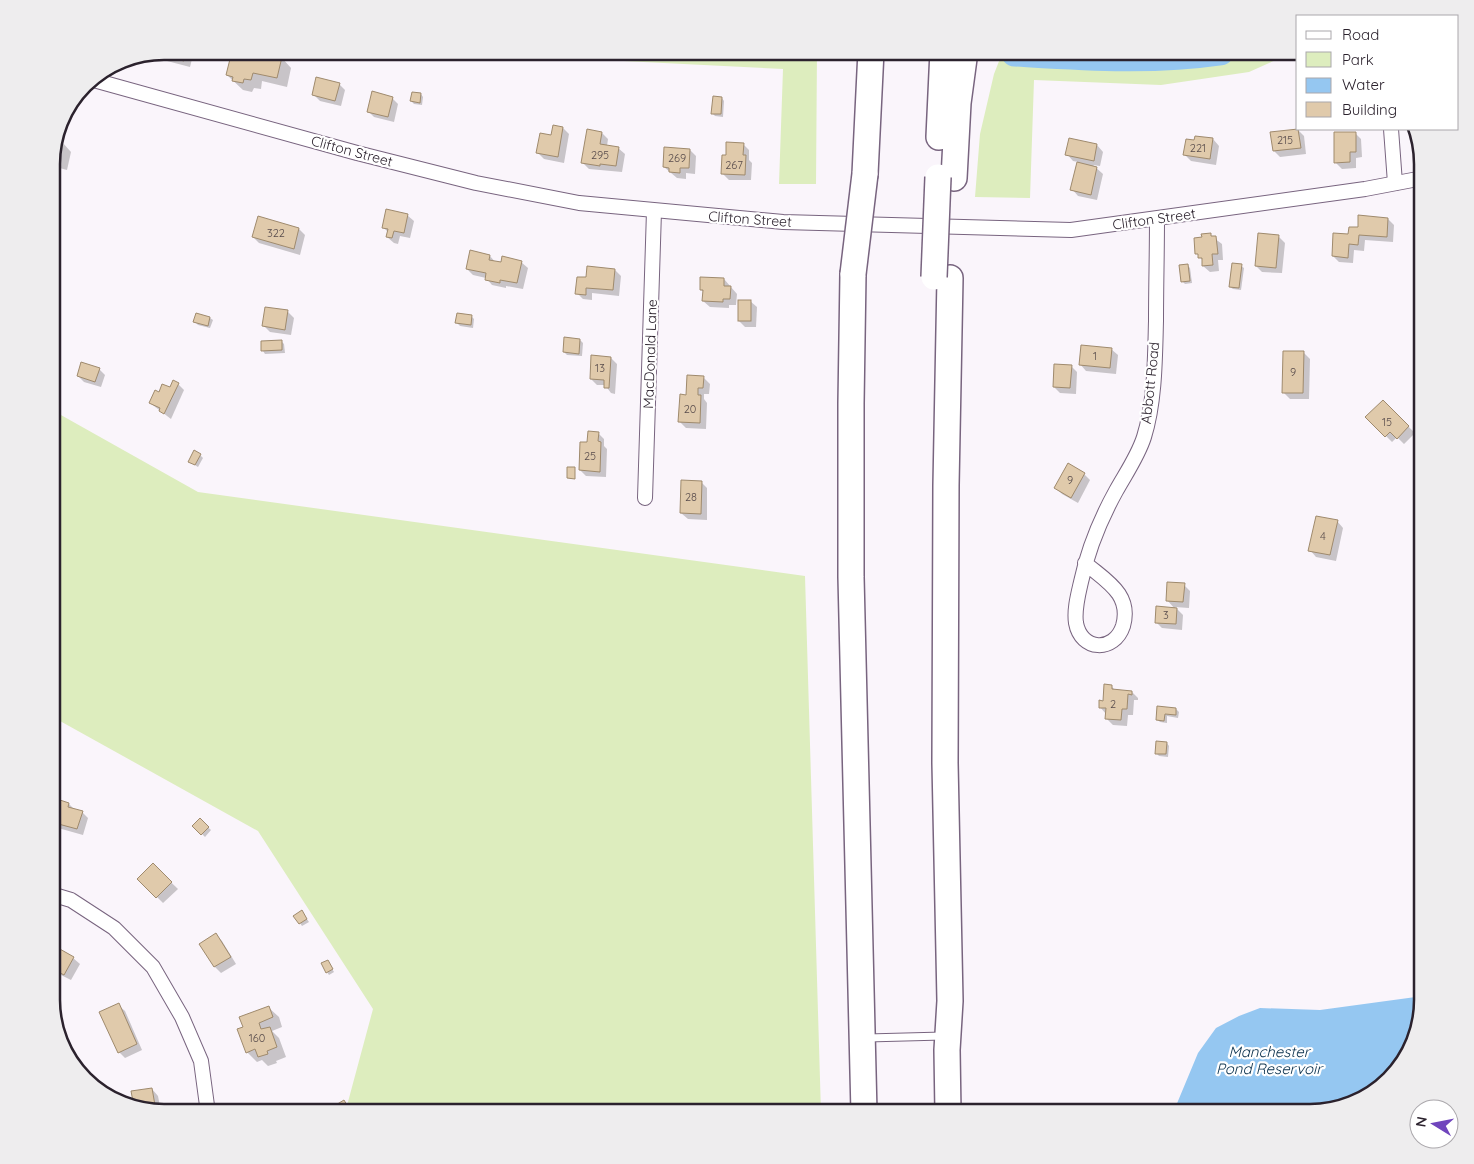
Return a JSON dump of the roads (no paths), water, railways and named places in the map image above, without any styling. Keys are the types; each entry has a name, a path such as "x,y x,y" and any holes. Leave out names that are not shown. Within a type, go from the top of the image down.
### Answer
{"highway":[{"path":"853,60 859,174"},
{"path":"864,1104 851,568 851,403 853,274 859,174 870,60"},
{"path":"942,60 946,177 942,277 946,485 945,763 950,1001 947,1041 948,1104"},
{"path":"946,177 964,60"}],"street":[{"name":"Clifton Street","path":"101,82 476,183 579,203 783,222 1071,230 1157,219 1414,180"},
{"path":"1391,130 1395,183"},
{"name":"MacDonald Lane","path":"645,498 654,211"},
{"name":"Abbott Road","path":"1085,563 1115,589 1123,599 1125,612 1122,626 1117,637 1110,644 1101,646 1091,644 1083,638 1076,624 1076,610 1085,563 1092,540 1104,513 1138,452 1150,410 1155,363 1157,219"},
{"path":"60,897 71,900 114,928 153,967 182,1017 201,1061 207,1104"}],"lane":[{"path":"861,1038 947,1041"}],"water":[{"name":"Manchester Pond Reservoir","path":"1414,997 1412,1020 1403,1046 1396,1058 1373,1082 1356,1093 1337,1100 1310,1104 1177,1104 1198,1053 1216,1028 1260,1008 1320,1010"}]}
